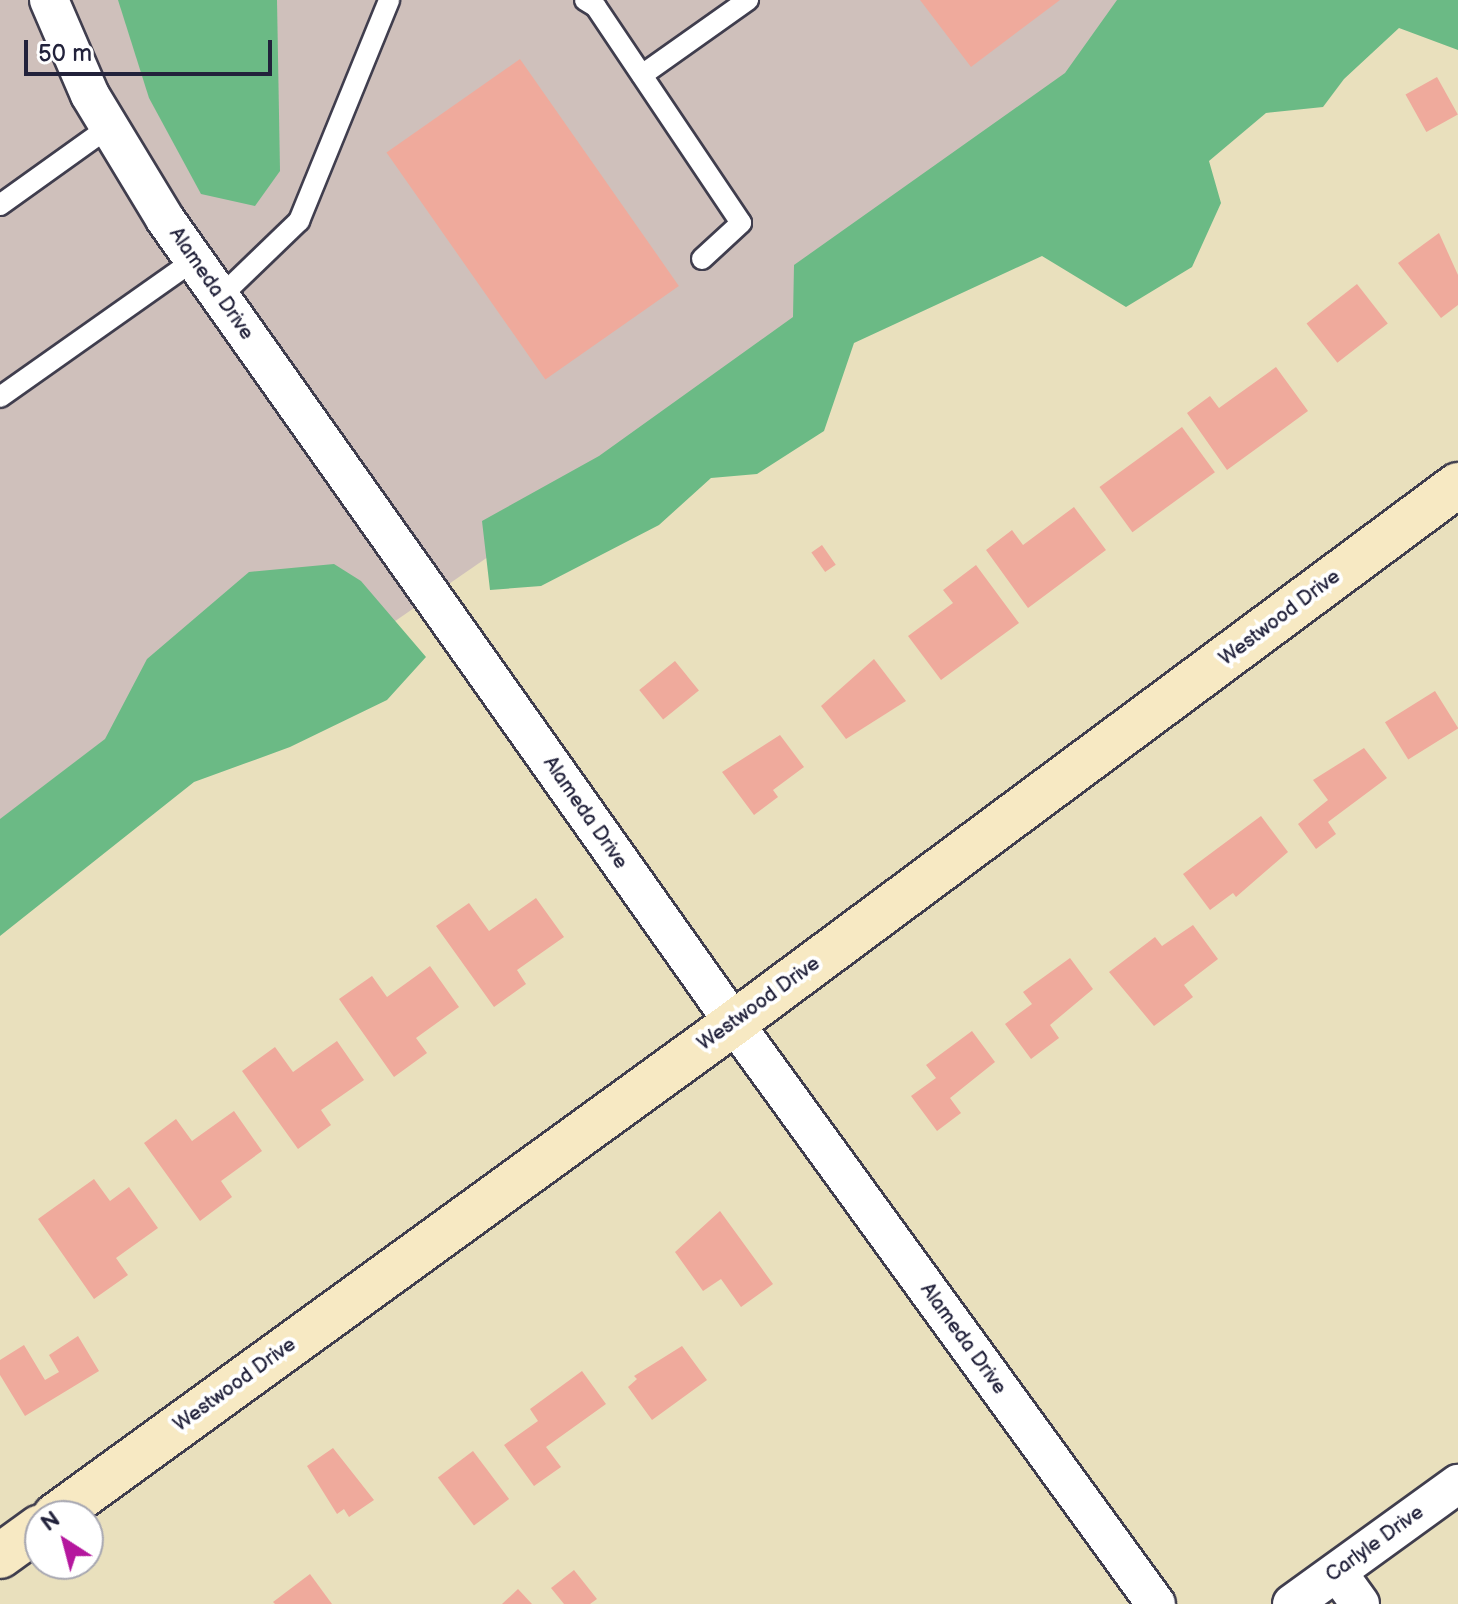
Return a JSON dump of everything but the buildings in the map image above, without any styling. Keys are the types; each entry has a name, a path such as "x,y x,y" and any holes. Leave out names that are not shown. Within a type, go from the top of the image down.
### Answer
{"street":[{"name":"Alameda Drive","path":"49,0 109,127 194,260 734,1023 1156,1604"},
{"name":"Westwood Drive","path":"77,1500 734,1023 1458,485"},
{"name":"Carlyle Drive","path":"1292,1604 1458,1484"},
{"path":"0,1556 24,1539"},
{"path":"1337,1572 1360,1604"}],"lane":[{"path":"220,297 299,221 389,0"},
{"path":"585,0 596,7 741,223 702,259"},
{"path":"642,75 748,0"},
{"path":"0,205 109,127"},
{"path":"0,397 194,260"}],"shaded area":[{"path":"0,0 1294,0 0,894"}],"green space":[{"path":"118,0 277,0 280,171 255,206 201,194 149,98"},
{"path":"1117,0 1458,0 1458,50 1399,28 1344,79 1323,107 1266,113 1209,161 1221,203 1192,267 1126,307 1042,256 854,343 824,431 757,474 711,478 659,525 541,586 490,590 482,521 599,456 793,317 794,265 1065,73"},
{"path":"334,564 361,581 426,657 387,700 290,747 194,782 0,936 0,819 105,739 147,659 249,572"}]}
